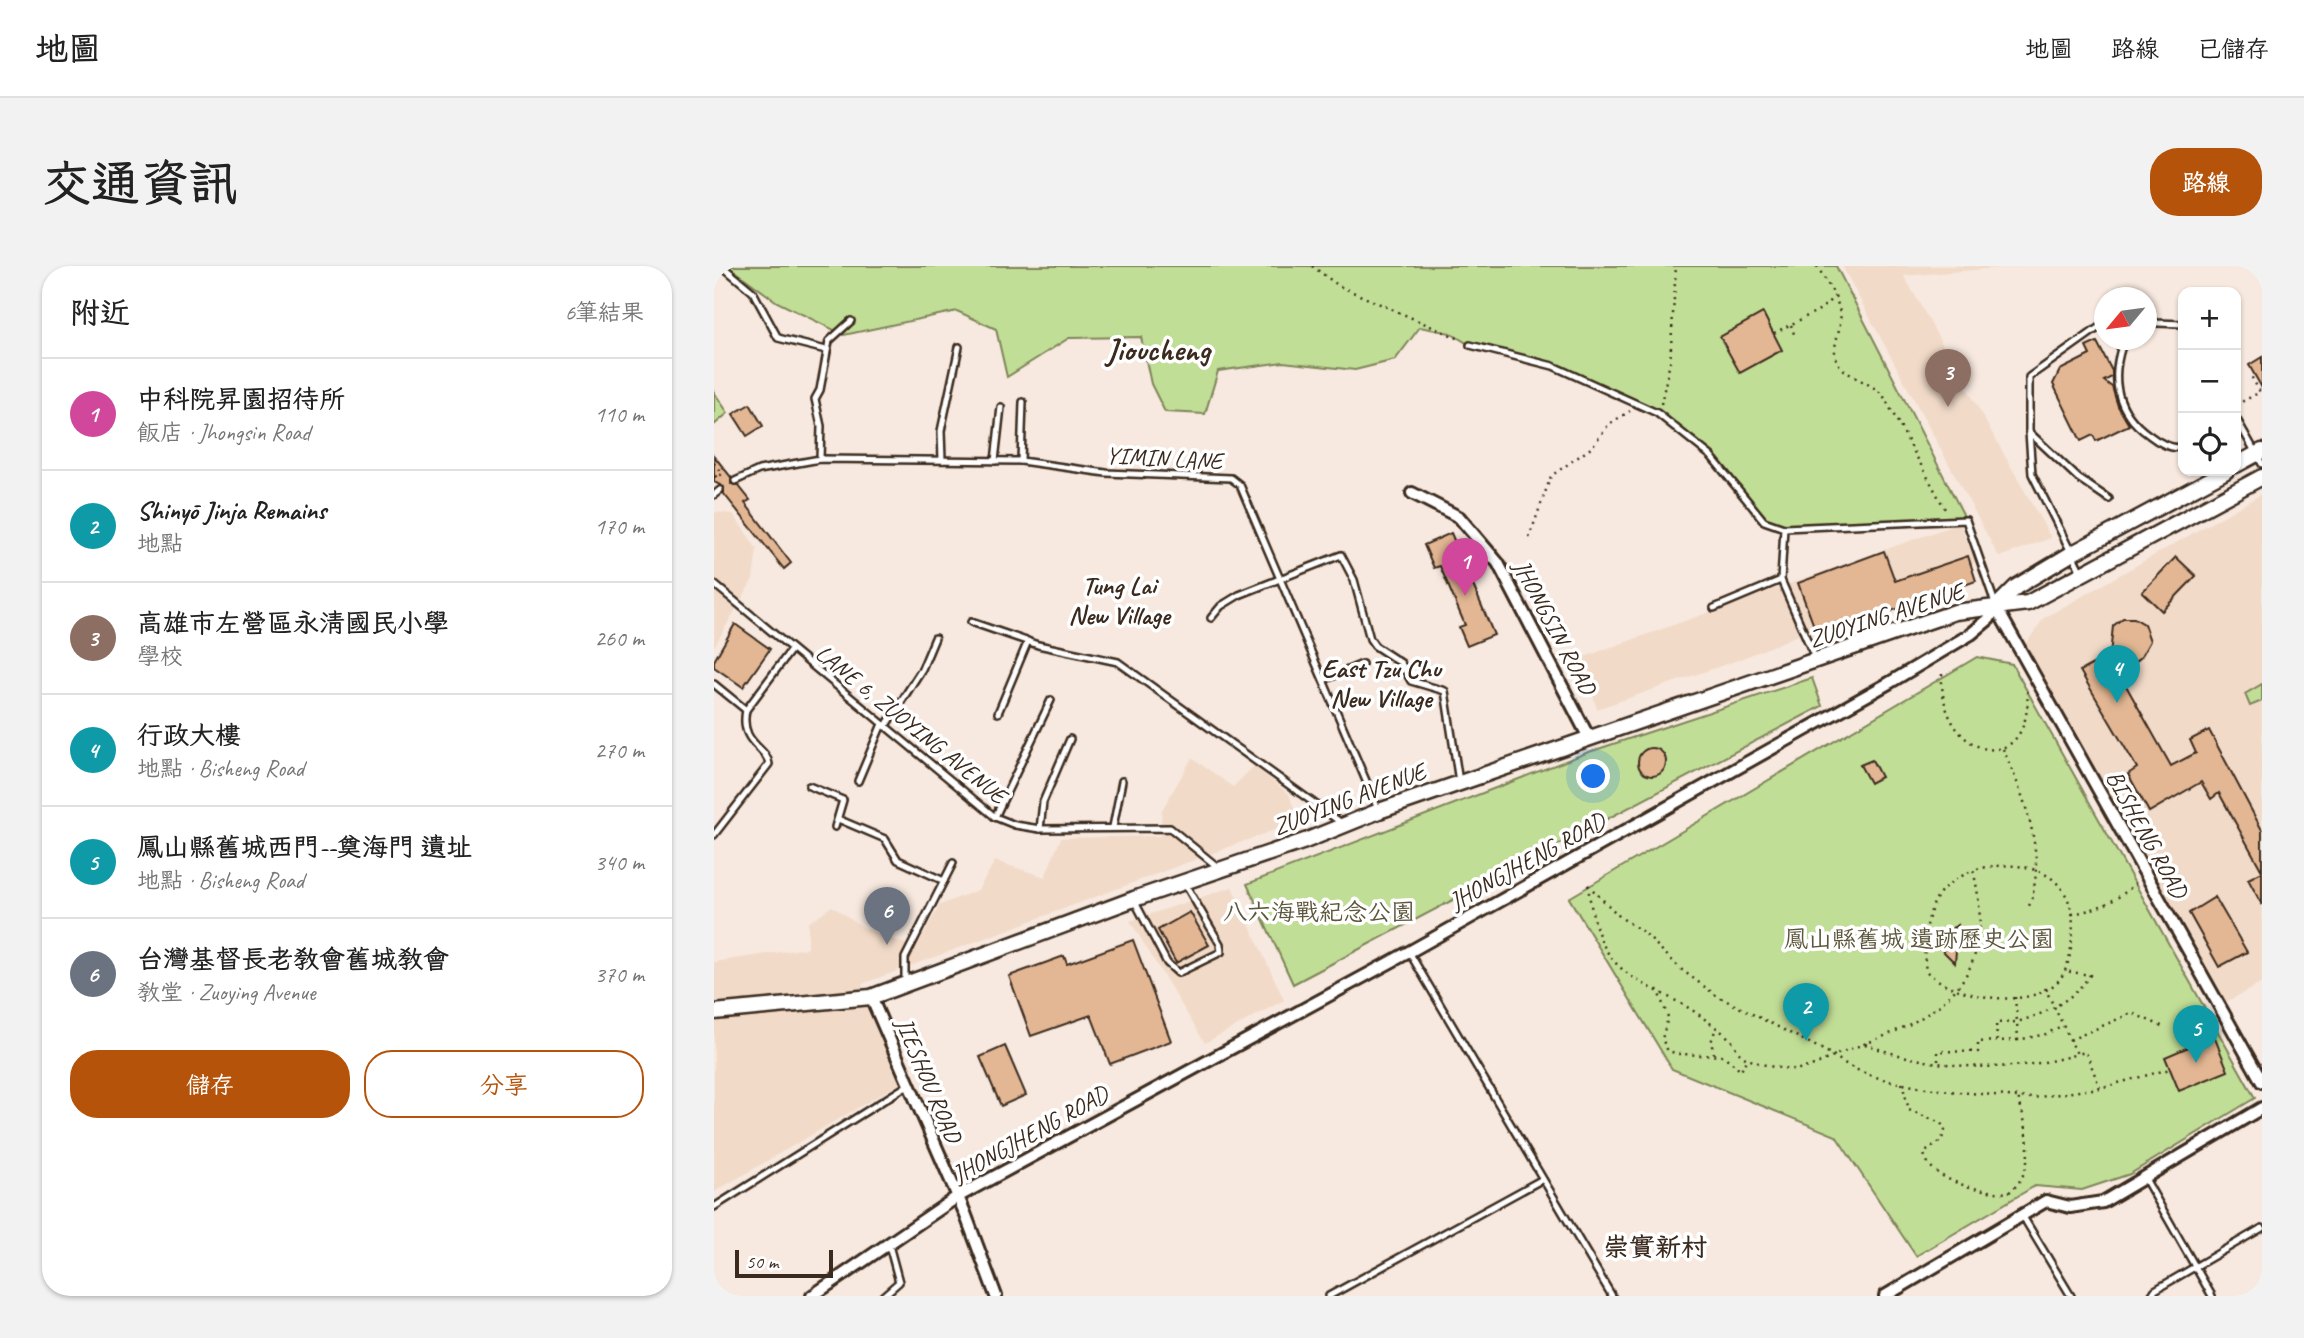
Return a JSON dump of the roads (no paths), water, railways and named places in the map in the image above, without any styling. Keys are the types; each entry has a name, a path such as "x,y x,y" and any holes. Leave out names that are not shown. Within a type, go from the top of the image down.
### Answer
{"street":[{"path":"2241,463 2260,457"},
{"name":"ZUOYING AVENUE","path":"1996,607 2016,587 2071,554 2217,476"},
{"name":"ZUOYING AVENUE","path":"714,1012 872,997 1134,899 1221,870 1588,736 1955,612 2028,603 2081,572 2262,477"},
{"name":"JHONGSIN ROAD","path":"1412,493 1459,517 1498,563 1588,736"},
{"name":"BISHENG ROAD","path":"1996,607 2262,1082"},
{"name":"JHONGJHENG ROAD","path":"812,1296 920,1219 957,1197 1409,952 1956,643 1980,628 1996,607"},
{"name":"JIESHOU ROAD","path":"872,997 996,1296"},
{"path":"1885,1296 2046,1201 2070,1207 2103,1202 2262,1108"}],"lane":[{"path":"722,266 753,292 778,338 826,350"},
{"path":"820,459 821,426 815,398 820,390 829,341 850,321"},
{"path":"2157,323 2178,324"},
{"path":"2081,572 2032,474 2029,377 2094,331"},
{"path":"1469,345 1553,366 1657,413 1711,456 1764,522 1784,528 1966,520 1996,607"},
{"path":"942,460 941,431 959,347"},
{"path":"2122,350 2116,372 2121,404 2136,426 2155,440 2173,449 2178,448"},
{"path":"1021,461 1023,402"},
{"path":"995,461 1001,407"},
{"path":"2241,428 2260,457"},
{"path":"2029,432 2078,478 2109,499"},
{"name":"YIMIN LANE","path":"735,481 759,470 820,459 1021,461 1106,473 1231,478 1240,485 1378,811"},
{"path":"714,495 720,490"},
{"path":"1784,528 1781,580 1816,661"},
{"path":"1211,618 1221,606 1239,595 1341,555 1347,573 1354,580 1362,617 1375,646 1398,660 1412,681 1445,691 1459,782"},
{"path":"1714,608 1781,580"},
{"name":"LANE 6, ZUOYING AVENUE","path":"714,584 995,817 1015,825 1040,829 1175,829 1221,870"},
{"path":"971,622 1028,641 1118,662 1345,825"},
{"path":"858,781 884,726 922,669 935,638"},
{"path":"998,713 1028,641"},
{"path":"714,835 769,764 766,755 751,743 744,718 746,710 791,650"},
{"path":"1324,680 1362,664"},
{"path":"714,684 746,710"},
{"path":"995,817 1051,700"},
{"path":"1040,829 1043,802 1070,739"},
{"path":"1113,827 1122,781"},
{"path":"809,786 844,800 835,827"},
{"path":"838,819 885,839 898,860 944,881"},
{"path":"905,984 905,958 953,863"},
{"path":"1134,899 1167,963 1178,973 1220,952 1220,944 1184,882"},
{"path":"1409,952 1541,1180 1612,1296"},
{"path":"714,1206 908,1085"},
{"path":"2143,1177 2212,1296"},
{"path":"1329,1296 1541,1180"},
{"path":"2022,1215 2071,1296"},
{"path":"2151,1296 2155,1290 2262,1228"},
{"path":"883,1296 899,1282 888,1242"}],"place":[{"name":"高雄市左營區永清國民小學","path":"1948,407"},
{"name":"中科院昇園招待所","path":"1465,596"},
{"name":"行政大樓","path":"2117,703"},
{"name":"台灣基督長老教會舊城教會","path":"887,945"},
{"name":"Shinyō Jinja Remains","path":"1806,1041"},
{"name":"鳳山縣舊城西門--奠海門 遺址","path":"2196,1063"}],"district":[{"name":"Jioucheng","path":"1158,349"},
{"name":"Tung Lai New Village","path":"1119,600"},
{"name":"East Tzu Chu New Village","path":"1381,683"},
{"name":"崇實新村","path":"1655,1247"}],"park label":[{"name":"八六海戰紀念公園","path":"1319,912"},
{"name":"鳳山縣舊城 遺跡歷史公園","path":"1919,939"}]}
